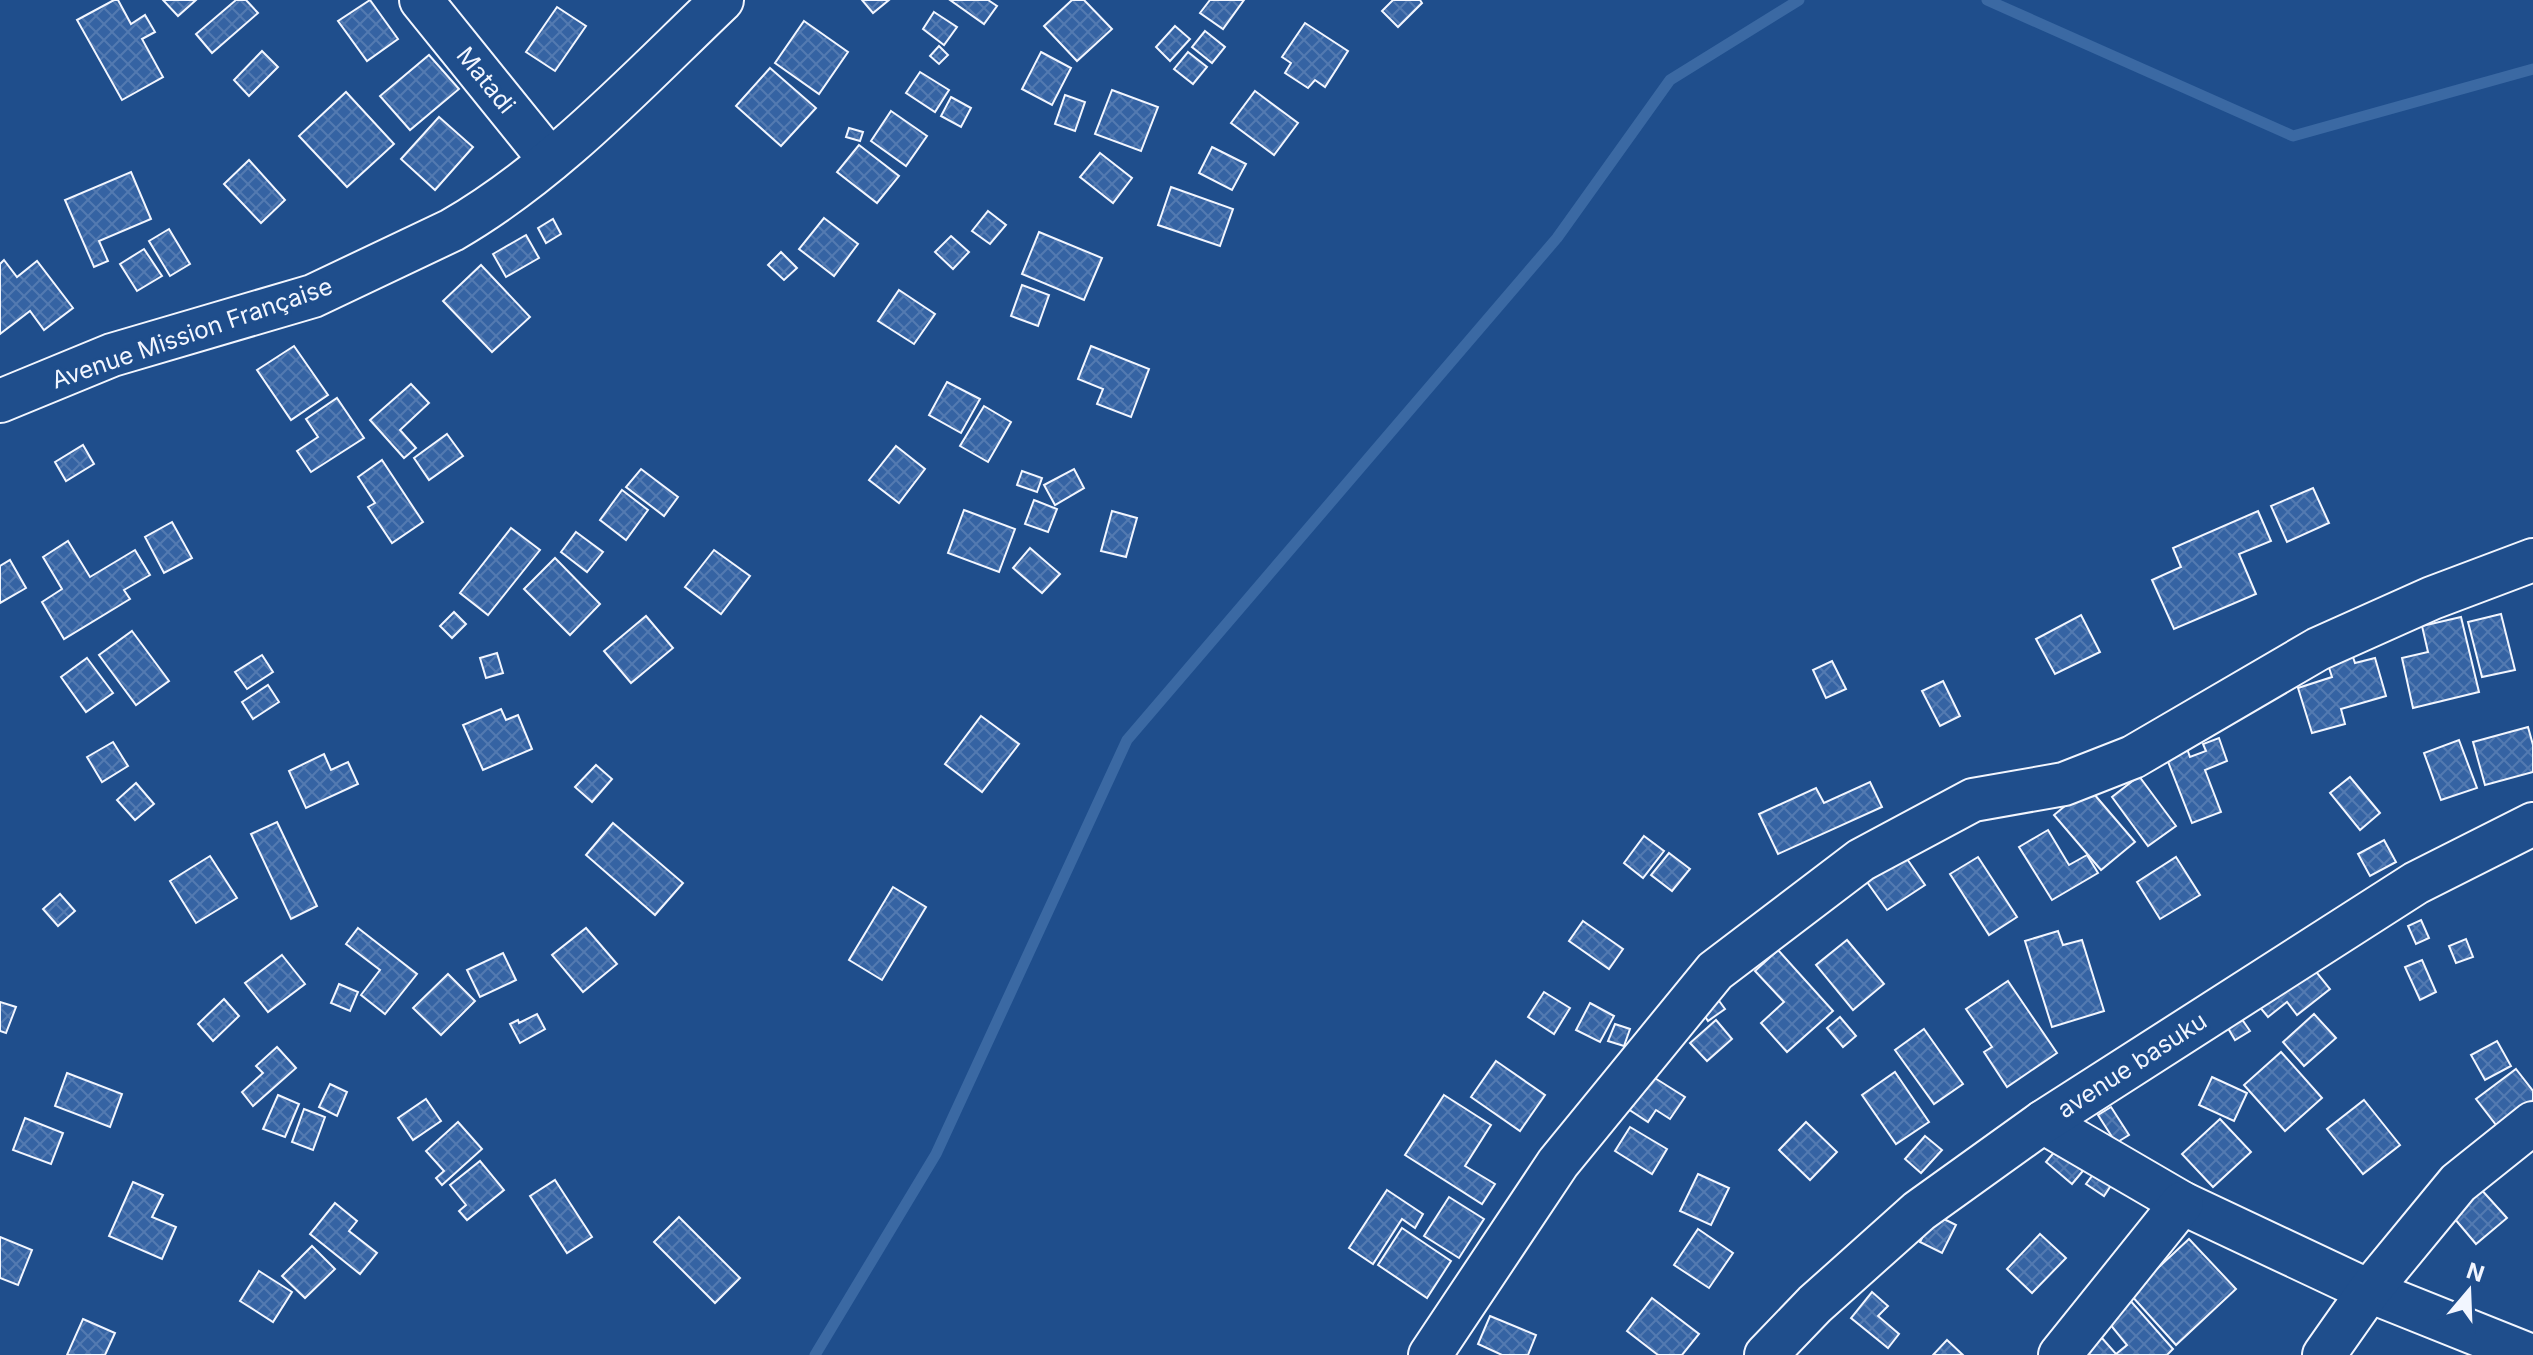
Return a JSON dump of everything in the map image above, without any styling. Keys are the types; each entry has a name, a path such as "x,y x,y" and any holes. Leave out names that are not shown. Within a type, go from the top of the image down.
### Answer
{"street":[{"name":"Matadi","path":"421,0 550,160"},
{"name":"Avenue Mission Française","path":"0,401 112,355 313,296 452,230 473,218 550,160 722,0"},
{"path":"1430,1355 1558,1163 1715,971 1861,860 1973,800 2064,784 2133,757 2318,649 2432,598 2533,560"},
{"name":"avenue basuku","path":"1766,1355 1815,1304 1919,1211 2043,1122 2416,883 2533,824"},
{"path":"2043,1122 2182,1203 2369,1291 2529,1355"},
{"path":"2324,1355 2369,1291 2458,1183 2533,1123"},
{"path":"2060,1355 2182,1203"}],"building":[{"path":"118,0 131,24 145,15 155,32 142,39 163,77 122,100 77,20"},
{"path":"163,0 196,0 178,16"},
{"path":"236,0 246,0 258,13 212,53 196,34"},
{"path":"370,0 398,39 367,61 338,21"},
{"path":"862,0 889,0 873,13"},
{"path":"950,0 988,0 997,6 984,24"},
{"path":"1072,0 1084,0 1112,29 1077,61 1044,26"},
{"path":"1210,0 1244,0 1223,29 1200,13"},
{"path":"1393,0 1420,0 1422,3 1398,27 1382,11"},
{"path":"557,7 586,26 555,71 526,52"},
{"path":"934,12 957,27 944,45 923,29"},
{"path":"804,21 848,52 819,94 775,63"},
{"path":"1305,23 1348,51 1325,87 1315,80 1308,88 1285,73 1291,63 1282,57"},
{"path":"1175,26 1190,39 1170,61 1156,47"},
{"path":"1205,31 1225,47 1212,63 1192,47"},
{"path":"939,46 948,55 939,64 930,56"},
{"path":"262,51 278,67 249,96 234,80"},
{"path":"1041,52 1071,68 1052,105 1022,89"},
{"path":"1188,52 1207,67 1193,84 1174,69"},
{"path":"429,55 459,89 410,130 380,96"},
{"path":"770,68 816,108 781,146 736,106"},
{"path":"920,72 949,90 935,112 906,93"},
{"path":"1112,90 1158,107 1141,151 1095,134"},
{"path":"1255,91 1298,123 1274,155 1231,123"},
{"path":"346,92 394,144 347,187 299,136"},
{"path":"1065,95 1085,102 1075,131 1055,124"},
{"path":"951,97 971,108 961,127 941,116"},
{"path":"891,111 927,136 906,166 871,141"},
{"path":"439,117 473,147 435,190 401,159"},
{"path":"849,128 863,132 860,141 846,137"},
{"path":"859,145 899,176 877,203 837,172"},
{"path":"1212,147 1246,164 1232,190 1199,173"},
{"path":"1100,153 1132,178 1113,203 1080,177"},
{"path":"249,160 285,200 261,223 224,184"},
{"path":"131,172 151,219 99,241 108,261 94,267 65,200"},
{"path":"1171,187 1233,209 1220,246 1158,225"},
{"path":"988,211 1006,225 990,244 972,231"},
{"path":"824,218 858,244 834,276 799,249"},
{"path":"553,219 561,234 546,243 538,228"},
{"path":"169,229 190,264 170,276 149,241"},
{"path":"1039,232 1102,258 1084,300 1022,274"},
{"path":"526,235 539,258 506,277 493,254"},
{"path":"951,236 969,252 953,269 935,252"},
{"path":"144,249 162,276 137,291 120,264"},
{"path":"781,252 797,268 784,280 768,265"},
{"path":"4,260 17,277 37,261 73,308 44,330 30,311 0,334 0,264"},
{"path":"481,265 530,317 492,352 443,301"},
{"path":"1022,285 1049,295 1038,326 1011,316"},
{"path":"899,290 935,314 914,344 878,321"},
{"path":"294,346 328,395 291,420 257,370"},
{"path":"1091,346 1149,369 1131,417 1097,404 1103,389 1078,379"},
{"path":"947,382 980,399 961,433 929,415"},
{"path":"411,384 429,403 400,430 416,448 404,458 370,420"},
{"path":"337,398 364,438 311,472 297,451 318,437 306,419"},
{"path":"984,406 1011,422 988,462 960,446"},
{"path":"447,434 463,456 429,480 414,458"},
{"path":"83,445 94,464 66,481 55,462"},
{"path":"896,446 925,469 899,503 869,480"},
{"path":"382,460 423,522 392,543 368,507 375,503 358,477"},
{"path":"641,469 678,497 664,516 626,487"},
{"path":"1074,469 1084,488 1055,505 1044,485"},
{"path":"1022,471 1042,478 1037,492 1017,485"},
{"path":"2313,488 2329,523 2287,542 2271,506"},
{"path":"622,490 648,510 626,540 600,520"},
{"path":"1034,500 1057,509 1048,532 1025,524"},
{"path":"964,510 1015,529 999,572 948,553"},
{"path":"1112,511 1137,518 1126,557 1101,551"},
{"path":"2258,511 2271,541 2239,554 2256,594 2174,629 2152,580 2181,567 2173,548"},
{"path":"172,522 192,558 164,573 145,537"},
{"path":"511,528 540,550 488,615 460,593"},
{"path":"576,532 603,552 587,572 561,552"},
{"path":"68,541 90,577 135,550 150,575 124,590 130,599 64,639 42,602 62,589 43,557"},
{"path":"1030,548 1060,574 1042,593 1013,568"},
{"path":"714,550 750,576 721,614 685,587"},
{"path":"555,558 600,604 570,635 524,589"},
{"path":"10,560 26,588 0,603 0,566"},
{"path":"454,612 466,624 452,638 440,626"},
{"path":"2501,614 2515,670 2482,677 2468,622"},
{"path":"2081,615 2100,652 2055,674 2036,639"},
{"path":"646,616 673,648 631,683 604,651"},
{"path":"2461,617 2479,692 2413,708 2402,658 2428,652 2422,626"},
{"path":"132,631 169,681 136,705 99,655"},
{"path":"2350,648 2355,663 2375,658 2386,696 2341,709 2345,724 2312,733 2298,688 2332,677 2325,655"},
{"path":"497,653 503,673 486,678 480,658"},
{"path":"262,655 273,672 247,689 235,672"},
{"path":"87,658 113,693 86,712 61,677"},
{"path":"1832,661 1846,689 1826,698 1813,670"},
{"path":"1943,681 1960,716 1940,726 1922,691"},
{"path":"268,685 279,702 253,719 242,702"},
{"path":"501,709 506,720 518,715 532,749 483,770 463,725"},
{"path":"981,716 1019,744 982,792 945,764"},
{"path":"2528,727 2533,745 2533,772 2485,785 2473,742"},
{"path":"2219,738 2227,761 2205,770 2221,812 2192,823 2165,754 2186,746 2190,757 2206,751 2203,744"},
{"path":"2459,740 2477,788 2441,800 2424,753"},
{"path":"113,742 128,766 102,782 87,757"},
{"path":"324,754 331,770 348,762 358,784 306,808 289,771"},
{"path":"596,765 612,779 592,802 575,787"},
{"path":"2139,776 2176,826 2148,846 2112,797"},
{"path":"2350,777 2380,813 2360,830 2330,793"},
{"path":"1870,782 1882,807 1778,854 1759,814 1816,788 1824,803"},
{"path":"136,783 154,804 135,820 117,800"},
{"path":"2088,787 2135,842 2101,870 2054,815"},
{"path":"277,822 317,906 291,919 251,834"},
{"path":"613,823 683,883 655,915 586,855"},
{"path":"2048,830 2069,865 2087,855 2098,873 2052,900 2019,847"},
{"path":"1644,836 1664,851 1643,878 1624,863"},
{"path":"2384,840 2396,862 2370,876 2358,854"},
{"path":"1669,853 1690,869 1672,891 1651,875"},
{"path":"210,856 237,898 196,923 170,881"},
{"path":"1905,856 1925,885 1887,910 1867,882"},
{"path":"1978,857 2017,917 1989,935 1950,874"},
{"path":"2176,857 2200,895 2160,919 2137,882"},
{"path":"893,887 926,907 882,980 849,960"},
{"path":"60,894 75,911 58,926 43,909"},
{"path":"2421,920 2429,938 2416,944 2408,926"},
{"path":"1583,921 1623,949 1609,969 1569,941"},
{"path":"358,928 417,974 385,1014 361,995 380,970 346,944"},
{"path":"586,928 617,964 583,992 552,955"},
{"path":"2058,931 2063,945 2082,940 2104,1011 2052,1027 2025,941"},
{"path":"2466,939 2473,957 2456,963 2449,946"},
{"path":"1847,940 1884,984 1853,1010 1816,965"},
{"path":"1778,950 1833,1011 1787,1052 1761,1023 1784,1002 1755,971"},
{"path":"503,953 516,980 480,997 467,970"},
{"path":"282,955 305,984 268,1012 245,983"},
{"path":"2305,958 2330,989 2297,1015 2287,1002 2268,1017 2253,999"},
{"path":"2422,960 2436,992 2420,1000 2405,967"},
{"path":"448,974 475,1001 441,1035 413,1008"},
{"path":"2008,981 2057,1053 2007,1087 1984,1052 1992,1047 1966,1009"},
{"path":"339,984 358,992 350,1011 331,1003"},
{"path":"1544,992 1570,1008 1554,1034 1528,1017"},
{"path":"1714,994 1725,1009 1708,1021 1698,1006"},
{"path":"224,999 239,1016 213,1041 198,1024"},
{"path":"0,1002 16,1007 6,1033 0,1031"},
{"path":"1590,1003 1614,1016 1600,1042 1576,1030"},
{"path":"537,1014 545,1029 520,1043 510,1024"},
{"path":"2314,1014 2336,1038 2304,1066 2283,1042"},
{"path":"2239,1015 2250,1031 2235,1040 2225,1023"},
{"path":"1840,1017 1856,1036 1843,1047 1827,1028"},
{"path":"1716,1020 1732,1039 1707,1061 1690,1043"},
{"path":"1615,1024 1630,1029 1624,1046 1608,1041"},
{"path":"1924,1029 1963,1084 1934,1104 1895,1050"},
{"path":"2497,1041 2511,1066 2485,1080 2471,1055"},
{"path":"277,1047 296,1068 253,1106 242,1092 263,1073 256,1066"},
{"path":"2281,1052 2322,1098 2285,1131 2244,1085"},
{"path":"1496,1061 1545,1095 1520,1131 1471,1097"},
{"path":"2516,1069 2533,1091 2533,1106 2500,1130 2476,1099"},
{"path":"1895,1072 1929,1122 1896,1144 1862,1095"},
{"path":"67,1073 122,1094 110,1127 55,1106"},
{"path":"1650,1075 1685,1097 1670,1119 1656,1110 1648,1122 1628,1109"},
{"path":"2212,1077 2247,1093 2234,1121 2199,1105"},
{"path":"330,1084 347,1092 337,1116 319,1107"},
{"path":"278,1095 299,1104 285,1137 263,1129"},
{"path":"1444,1095 1491,1125 1465,1166 1495,1184 1482,1204 1405,1155"},
{"path":"426,1099 441,1121 413,1140 398,1118"},
{"path":"2364,1100 2400,1145 2363,1174 2327,1129"},
{"path":"2111,1107 2129,1135 2116,1143 2098,1115"},
{"path":"304,1109 325,1117 313,1150 292,1142"},
{"path":"25,1118 63,1133 51,1164 13,1150"},
{"path":"2220,1119 2251,1152 2213,1187 2182,1154"},
{"path":"458,1122 482,1149 442,1185 436,1178 444,1171 426,1151"},
{"path":"1806,1122 1837,1152 1810,1180 1779,1150"},
{"path":"1630,1127 1667,1149 1652,1174 1615,1151"},
{"path":"1925,1136 1942,1150 1921,1173 1905,1159"},
{"path":"2061,1144 2087,1166 2072,1184 2046,1162"},
{"path":"480,1161 504,1190 467,1220 459,1211 466,1205 450,1185"},
{"path":"2095,1172 2112,1184 2104,1196 2086,1184"},
{"path":"1698,1174 1729,1188 1711,1225 1680,1211"},
{"path":"555,1180 592,1237 567,1253 530,1196"},
{"path":"133,1182 163,1195 152,1217 176,1227 162,1259 109,1236"},
{"path":"2479,1187 2507,1218 2476,1244 2449,1212"},
{"path":"1387,1190 1423,1214 1415,1228 1402,1219 1373,1264 1349,1248"},
{"path":"1449,1197 1484,1219 1459,1258 1424,1236"},
{"path":"335,1203 357,1221 349,1231 377,1253 360,1274 310,1234"},
{"path":"1934,1214 1956,1225 1942,1253 1920,1242"},
{"path":"679,1217 740,1278 715,1303 654,1242"},
{"path":"1402,1228 1451,1261 1427,1298 1378,1265"},
{"path":"1698,1229 1733,1253 1709,1288 1674,1265"},
{"path":"2040,1234 2066,1258 2032,1293 2007,1269"},
{"path":"0,1237 32,1250 18,1285 0,1278"},
{"path":"2189,1239 2236,1289 2176,1345 2130,1294"},
{"path":"312,1246 335,1269 305,1298 282,1276"},
{"path":"259,1271 292,1292 273,1322 240,1301"},
{"path":"1872,1292 1888,1306 1878,1316 1899,1334 1888,1348 1851,1318"},
{"path":"1652,1298 1699,1334 1682,1355 1658,1355 1627,1331"},
{"path":"2128,1298 2173,1349 2167,1355 2078,1355 2094,1329 2116,1354 2127,1345 2105,1318"},
{"path":"1490,1316 1536,1335 1528,1355 1502,1355 1478,1344"},
{"path":"83,1319 115,1333 105,1355 67,1355"},
{"path":"1947,1340 1963,1355 1933,1355"}],"waterway":[{"path":"815,1355 936,1154 1127,740 1557,238 1670,80 1799,0"},
{"path":"1987,0 2293,136 2533,69"}]}
